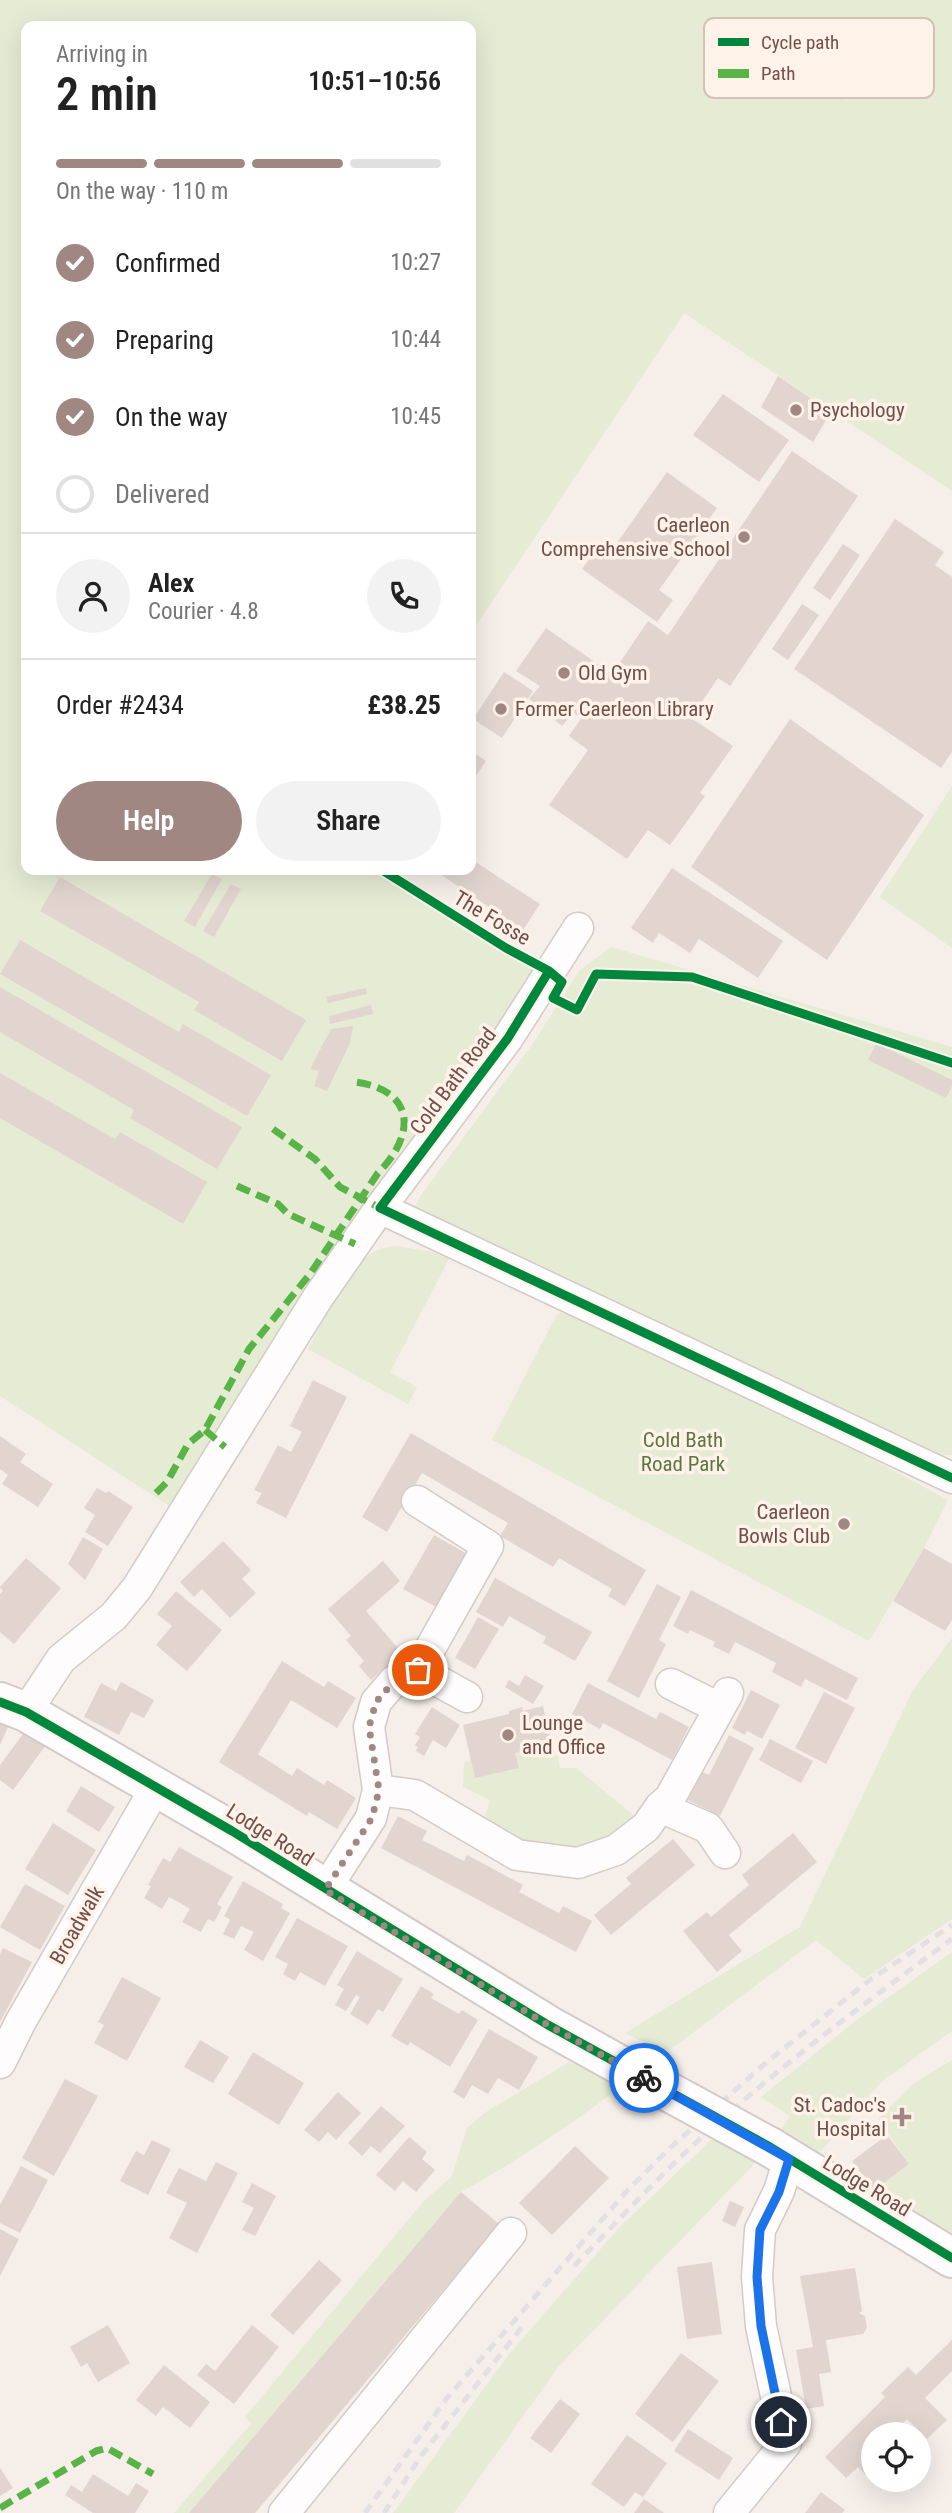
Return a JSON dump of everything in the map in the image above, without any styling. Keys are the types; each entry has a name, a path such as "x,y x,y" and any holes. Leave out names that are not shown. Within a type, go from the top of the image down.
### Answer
{"street":[{"name":"Cold Bath Road","path":"13,1707 61,1658 114,1616 137,1588 317,1300 380,1208 508,1038 578,928"},
{"path":"380,1208 952,1478"},
{"path":"325,1890 372,1818 379,1790 369,1727 376,1702 394,1681 418,1670 488,1546 417,1501"},
{"path":"418,1670 467,1697"},
{"path":"379,1790 415,1795 517,1855 578,1863 616,1850 646,1826 670,1798 724,1701 671,1684"},
{"name":"Lodge Road","path":"13,1707 232,1831 548,2025 780,2153 952,2258"},
{"name":"Broadwalk","path":"0,2063 21,2021 156,1787"},
{"path":"660,1807 708,1828 725,1853"},
{"path":"729,2513 786,2443 761,2326 757,2277 760,2230 779,2192 780,2153"},
{"path":"284,2513 511,2233"}],"green space":[{"path":"0,0 952,0 952,491 684,313 476,625 476,21 21,21 21,875 379,875 537,972 171,1507 0,1396"},
{"path":"952,786 952,948 880,897"},
{"path":"611,947 952,1047 952,1455 927,1456 415,1207 421,1195 534,1042 579,971"},
{"path":"397,1246 433,1252 449,1259 390,1372 417,1387 408,1404 308,1349 355,1268 378,1250"},
{"name":"Cold Bath Road Park","path":"567,1307 805,1423 948,1500 924,1548 869,1641 492,1440 556,1316"},
{"path":"952,1638 952,1919 864,1979 816,1940 666,2053 625,2033 800,1927 913,1690"},
{"path":"544,1746 546,1753 558,1756 560,1768 576,1768 636,1817 599,1845 568,1851 522,1844 483,1823 490,1800 463,1787 464,1763 471,1760 519,1767 515,1753"},
{"path":"952,1952 952,2031 881,2082 821,2151 789,2159 770,2147 790,2116 761,2097 858,2019"},
{"path":"952,2060 952,2234 874,2190 909,2164 878,2119 913,2084"},
{"path":"569,2062 622,2086 543,2142 461,2192 189,2513 174,2513 251,2424 245,2417 423,2202 452,2176 467,2128 486,2112"},
{"path":"714,2137 759,2159 558,2367 454,2513 393,2513 509,2354 619,2228"}],"building":[{"name":"Psychology","path":"778,376 831,412 813,442 761,407"},
{"path":"723,394 789,440 759,482 693,435"},
{"path":"792,451 858,496 730,686 718,678 691,718 733,746 700,793 705,796 670,845 648,830 627,859 549,805 588,750 569,736 582,717 573,713 562,726 529,699 540,686 516,671 546,628 612,674 648,621 668,635"},
{"path":"667,472 717,508 659,590 673,600 657,622 582,569 597,549 607,557"},
{"path":"895,519 944,552 935,565 952,577 952,752 941,768 794,669"},
{"path":"843,544 860,555 830,600 813,588"},
{"path":"802,604 819,615 788,660 772,649"},
{"name":"Former Caerleon Library","path":"504,672 533,691 502,738 476,721 476,714"},
{"path":"790,719 924,815 827,960 691,867"},
{"path":"476,754 486,761 476,776"},
{"path":"476,862 540,904 523,930 441,875 476,875"},
{"path":"672,868 783,941 758,978 699,939 690,953 659,933 653,943 631,928"},
{"path":"211,875 222,879 195,927 184,921"},
{"path":"60,877 306,1020 282,1061 194,1010 199,1002 40,911"},
{"path":"231,884 241,889 214,937 203,931"},
{"path":"20,940 179,1032 183,1024 271,1075 247,1116 0,974"},
{"path":"0,987 242,1127 217,1169 130,1118 134,1110 0,1032"},
{"path":"366,988 367,994 328,1003 326,997"},
{"path":"371,1005 373,1014 330,1024 329,1016"},
{"path":"353,1026 350,1043 327,1091 314,1086 319,1071 310,1069 331,1029"},
{"path":"876,1043 952,1080 946,1098 868,1060"},
{"path":"0,1073 115,1139 120,1132 207,1182 183,1224 0,1118"},
{"path":"313,1380 347,1397 286,1518 256,1503 262,1493 254,1490 278,1445 291,1452 302,1432 290,1426"},
{"path":"411,1433 646,1570 625,1606 608,1596 612,1589 559,1558 553,1567 500,1536 508,1523 422,1473 387,1532 362,1517"},
{"path":"0,1436 26,1454 20,1462 53,1484 38,1507 2,1484 8,1475 0,1469"},
{"path":"97,1488 106,1493 108,1491 133,1507 108,1546 85,1532 95,1515 84,1508"},
{"path":"434,1535 469,1555 438,1608 403,1589"},
{"path":"83,1537 103,1549 85,1580 68,1564"},
{"path":"223,1541 251,1570 242,1579 256,1593 230,1618 202,1589 194,1597 180,1582"},
{"path":"924,1548 952,1564 952,1620 945,1631 893,1601"},
{"path":"26,1558 61,1588 14,1644 0,1632 0,1594 3,1591 0,1587"},
{"path":"383,1561 400,1581 366,1611 402,1653 371,1680 359,1666 364,1661 346,1640 351,1636 328,1609"},
{"path":"495,1578 592,1632 575,1661 543,1643 546,1637 509,1616 503,1627 476,1612"},
{"path":"657,1584 681,1597 659,1640 666,1644 639,1698 607,1681"},
{"path":"691,1590 858,1678 847,1700 805,1679 801,1687 772,1672 776,1663 735,1642 729,1654 713,1646 715,1642 690,1630 688,1634 673,1626"},
{"path":"176,1591 222,1630 187,1671 156,1645 172,1626 157,1614"},
{"path":"478,1617 499,1629 475,1669 455,1658"},
{"path":"282,1661 324,1687 328,1681 356,1698 337,1728 291,1700 258,1754 292,1776 297,1768 324,1785 327,1780 356,1798 337,1829 309,1812 307,1816 219,1762"},
{"path":"525,1675 544,1686 533,1704 505,1687 509,1680 519,1686"},
{"path":"121,1682 154,1700 144,1718 131,1712 119,1735 84,1717 101,1683 116,1691"},
{"path":"588,1683 656,1719 660,1712 689,1727 672,1760 603,1723 600,1729 572,1714"},
{"path":"751,1690 780,1705 762,1739 747,1731 745,1735 732,1728"},
{"path":"824,1692 855,1708 826,1764 795,1748"},
{"name":"Lounge and Office","path":"543,1706 552,1745 515,1753 519,1768 475,1778 463,1725 509,1714 509,1711 522,1707 523,1711"},
{"path":"432,1707 460,1725 446,1748 433,1740 424,1756 416,1751 418,1747 415,1745 420,1737 415,1734"},
{"path":"0,1718 10,1722 0,1745"},
{"path":"26,1730 46,1745 13,1790 0,1780 0,1765"},
{"path":"729,1735 754,1748 720,1816 688,1800 702,1772 709,1775"},
{"path":"770,1739 813,1761 801,1783 759,1760"},
{"path":"81,1786 115,1807 99,1832 66,1811"},
{"path":"398,1816 427,1831 422,1840 464,1861 467,1855 523,1885 519,1892 559,1913 563,1906 592,1921 576,1952 381,1848"},
{"path":"53,1823 96,1850 68,1895 25,1869"},
{"path":"793,1833 817,1862 729,1935 742,1951 717,1972 683,1931 707,1912 711,1917 749,1885 742,1875"},
{"path":"673,1839 695,1865 611,1935 594,1915 631,1884 626,1878"},
{"path":"179,1847 233,1877 217,1904 222,1907 214,1922 208,1919 201,1932 182,1922 190,1909 180,1903 169,1897 162,1909 144,1898 163,1858 170,1862"},
{"path":"243,1881 283,1904 281,1908 290,1913 263,1961 244,1950 254,1932 241,1926 234,1939 223,1934 230,1920 224,1916"},
{"path":"25,1884 65,1906 40,1950 0,1927"},
{"path":"297,1918 348,1946 325,1986 300,1972 295,1981 283,1974 288,1964 275,1957"},
{"path":"3,1948 32,1962 0,2022 0,1954"},
{"path":"357,1951 403,1979 383,2012 378,2009 368,2025 350,2014 360,1997 356,1995 346,2011 335,2005 344,1989 337,1985"},
{"path":"122,1977 161,1998 127,2061 94,2043 104,2025 98,2022"},
{"path":"421,1986 434,1994 431,1998 459,2014 462,2010 478,2020 450,2067 410,2042 408,2046 391,2036"},
{"path":"489,2029 538,2057 519,2090 498,2078 488,2094 472,2085 464,2099 453,2092"},
{"path":"200,2040 229,2057 213,2083 184,2067"},
{"path":"253,2052 304,2083 279,2125 228,2094"},
{"path":"65,2079 98,2096 54,2176 22,2158"},
{"path":"338,2092 361,2113 336,2140 328,2132 319,2142 304,2130"},
{"path":"381,2106 405,2126 380,2153 371,2146 362,2156 348,2143"},
{"path":"887,2135 909,2164 874,2190 852,2161"},
{"path":"409,2137 427,2152 422,2159 435,2170 416,2192 403,2181 395,2191 376,2175"},
{"path":"152,2140 171,2149 148,2195 120,2181 136,2151 144,2155"},
{"path":"575,2146 609,2178 552,2235 519,2203"},
{"path":"216,2162 238,2173 197,2253 169,2238 187,2203 166,2193 179,2168 206,2181"},
{"path":"21,2166 48,2180 20,2233 0,2223 0,2205"},
{"path":"252,2183 276,2196 255,2236 242,2230 254,2208 242,2202"},
{"path":"461,2192 499,2224 255,2513 189,2513"},
{"path":"730,2201 744,2207 735,2227 722,2221"},
{"path":"0,2229 19,2239 0,2276"},
{"path":"319,2260 342,2280 293,2335 270,2315"},
{"path":"712,2262 722,2334 687,2339 677,2267"},
{"path":"855,2268 862,2311 859,2313 865,2316 867,2328 863,2334 826,2340 831,2372 819,2374 824,2406 806,2409 796,2350 813,2347 800,2276"},
{"path":"108,2325 130,2363 98,2382 87,2363 81,2367 70,2347"},
{"path":"252,2325 279,2347 234,2404 197,2375 206,2364 215,2371"},
{"path":"952,2340 952,2371 925,2398 947,2420 931,2435 931,2422 910,2422 907,2419 904,2422 861,2422 861,2470 858,2467 846,2478 825,2457 885,2397 881,2393 908,2367 916,2375"},
{"path":"681,2353 719,2381 673,2442 635,2414"},
{"path":"164,2365 210,2402 190,2428 163,2407 156,2416 136,2400"},
{"path":"560,2399 580,2414 551,2453 530,2438"},
{"path":"688,2429 733,2458 719,2480 674,2451"},
{"path":"627,2435 667,2463 643,2497 635,2492 624,2507 591,2484"},
{"path":"0,2468 13,2488 0,2496"},
{"path":"93,2474 128,2496 136,2483 149,2491 135,2513 93,2513 65,2495 71,2485 82,2492"},
{"path":"821,2492 845,2510 842,2513 805,2513"},
{"path":"644,2499 664,2513 634,2513"}],"railway":[{"path":"365,2513 447,2398 626,2192 670,2148 768,2061 867,1982 952,1925"},
{"path":"574,2266 669,2168 732,2110 824,2035 952,1939"},
{"path":"384,2513 421,2456 522,2327"}],"marked path":[{"path":"156,1493 167,1482 188,1444 205,1430 249,1349 310,1274 399,1144 404,1130 404,1116 399,1104 390,1094 355,1082"},
{"path":"273,1129 315,1159 340,1187 380,1208"},
{"path":"237,1186 278,1204 288,1214 355,1244"},
{"path":"205,1430 225,1447"},
{"path":"0,2508 96,2451 107,2448 153,2474"}],"cycle path":[{"name":"The Fosse","path":"390,875 506,948 549,971 562,982 553,998 577,1010 596,974 692,977 952,1063"},
{"path":"549,971 508,1038 380,1208 952,1478"},
{"path":"0,1702 26,1712 232,1831 548,2025 770,2147 952,2258"}],"way so far":[{"path":"418,1670 394,1681 376,1702 369,1727 379,1790 372,1818 325,1890 548,2025 644,2078"}],"place":[{"name":"Psychology","path":"796,410"},
{"name":"Caerleon Comprehensive School","path":"744,537"},
{"name":"Old Gym","path":"564,673"},
{"name":"Former Caerleon Library","path":"501,709"},
{"name":"Caerleon Bowls Club","path":"844,1524"},
{"name":"Lounge and Office","path":"508,1735"},
{"name":"St. Cadoc's Hospital","path":"902,2117"}],"route":[{"path":"644,2078 789,2159 779,2192 760,2230 757,2277 761,2326 781,2422"}]}
